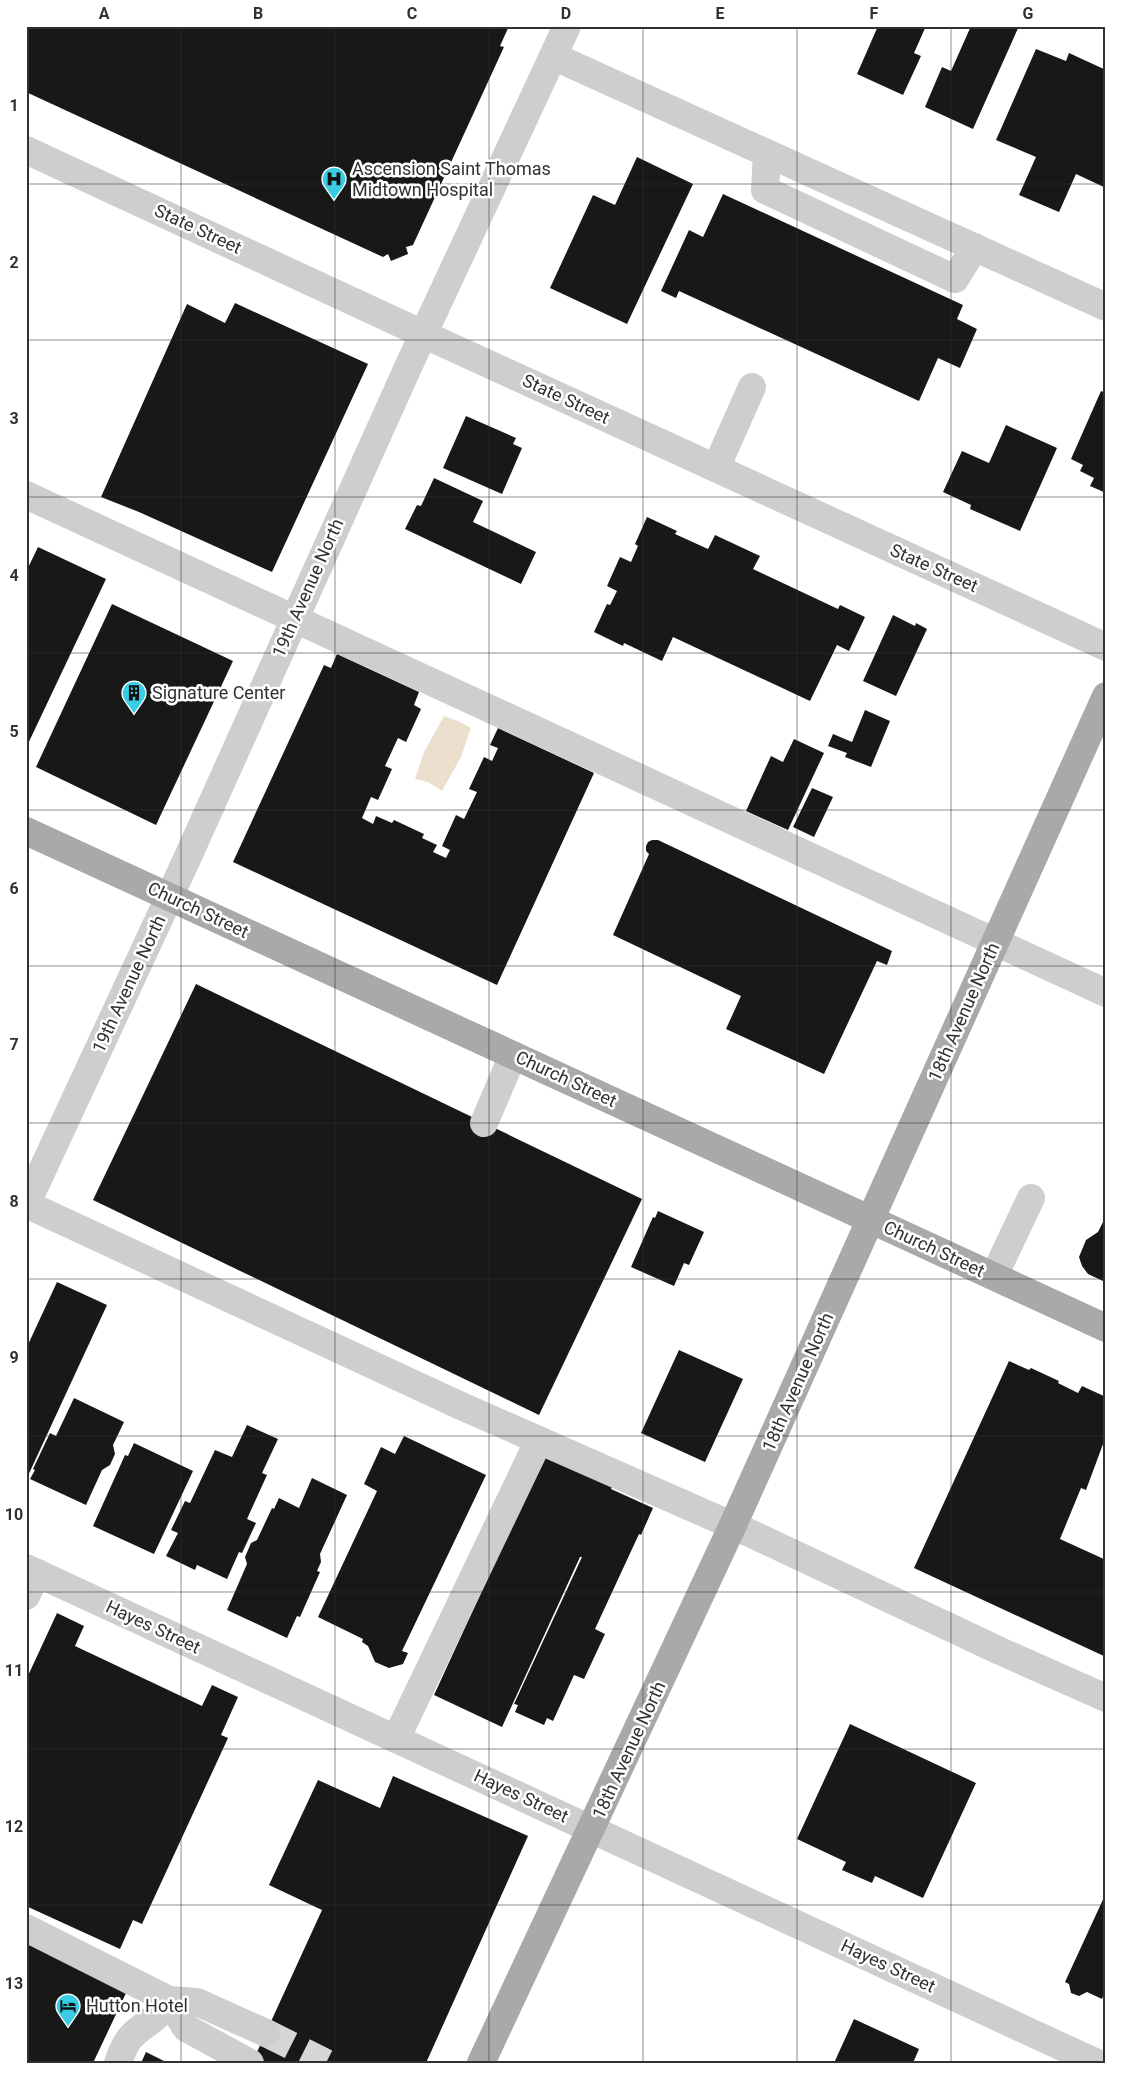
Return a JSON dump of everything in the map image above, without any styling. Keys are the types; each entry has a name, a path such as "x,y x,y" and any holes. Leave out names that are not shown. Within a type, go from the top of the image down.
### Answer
{"main road":[{"name":"18th Avenue North","path":"481,2063 733,1525 1106,696"},
{"name":"Church Street","path":"26,831 1106,1328"}],"street":[{"name":"19th Avenue North","path":"26,1204 169,897 423,334 567,26"},
{"path":"553,56 1106,307"},
{"name":"State Street","path":"26,150 1106,647"},
{"path":"767,153 765,190 955,279 975,247"},
{"path":"716,468 752,387"},
{"path":"26,495 1106,993"},
{"path":"484,1123 513,1055"},
{"path":"994,1276 1031,1198"},
{"path":"26,1204 539,1440 733,1525 1000,1651 1106,1698"},
{"path":"396,1739 539,1440"},
{"name":"Hayes Street","path":"30,1579 396,1739 1096,2063"},
{"path":"26,1928 169,2000 197,2002 266,2033"},
{"path":"118,2063 128,2040 136,2032 152,2022 164,2009 169,2000"},
{"path":"169,2000 186,2028 250,2063"}],"shaded area":[{"path":"444,716 471,728 461,757 442,791 428,782 415,779 424,752"}],"building":[{"name":"Ascension Saint Thomas Midtown Hospital","path":"26,26 509,26 500,46 504,47 413,245 406,247 408,254 391,261 388,254 383,257 26,92"},
{"path":"878,26 926,26 914,53 921,56 903,95 857,74"},
{"path":"971,26 1019,26 973,129 925,107 942,67 951,71"},
{"path":"1036,49 1066,61 1069,53 1106,70 1106,188 1076,174 1059,212 1019,195 1036,157 996,140"},
{"path":"637,157 693,184 627,324 550,288 593,195 615,205"},
{"path":"723,194 963,305 957,319 977,329 960,368 938,358 919,401 679,291 676,298 661,291 689,230 703,237"},
{"path":"235,303 368,364 272,572 139,512 101,497 187,304 225,323"},
{"path":"1101,391 1106,393 1106,493 1090,486 1094,478 1080,471 1083,465 1071,459"},
{"path":"466,416 516,438 513,444 522,448 502,494 443,468"},
{"path":"1006,425 1057,448 1020,531 970,509 971,505 943,492 962,451 989,463"},
{"path":"434,478 483,501 473,522 536,552 521,584 405,529 417,505 421,506"},
{"path":"647,517 677,531 675,534 708,549 715,535 760,556 753,569 838,609 840,605 865,617 849,651 837,645 810,701 673,637 662,661 624,643 623,646 594,632 607,604 610,605 617,591 607,586 620,557 631,562 638,546 635,544"},
{"path":"38,547 106,579 26,748 26,572"},
{"name":"Signature Center","path":"112,604 233,661 156,825 36,767"},
{"path":"893,615 915,626 916,623 927,629 896,696 863,681"},
{"path":"337,654 419,692 414,705 421,709 406,742 398,738 385,766 392,769 378,800 371,797 362,818 373,824 376,816 392,823 394,820 424,834 422,838 437,845 433,852 446,858 450,850 442,846 456,815 464,819 477,792 469,789 484,757 492,761 498,748 490,745 498,728 594,773 497,985 233,862 324,665 331,668"},
{"path":"865,710 890,721 871,767 845,757 847,753 828,746 833,734 852,742"},
{"path":"794,739 824,753 788,830 746,811 771,756 783,762"},
{"path":"812,788 833,797 814,837 793,827"},
{"path":"652,840 658,840 892,951 887,965 877,961 824,1074 726,1029 741,996 613,935 649,854 646,851 646,846"},
{"path":"196,984 642,1199 539,1415 93,1200"},
{"path":"658,1211 704,1232 689,1265 684,1263 674,1286 631,1267 653,1217 655,1218"},
{"path":"1106,1216 1106,1280 1103,1281 1088,1274 1082,1266 1079,1257 1086,1240 1098,1232"},
{"path":"57,1282 107,1305 26,1480 26,1349"},
{"path":"679,1350 743,1379 705,1462 641,1433"},
{"path":"1009,1361 1029,1370 1031,1368 1059,1381 1058,1383 1078,1393 1082,1386 1106,1397 1106,1436 1086,1490 1081,1488 1060,1539 1106,1560 1106,1657 914,1568"},
{"path":"74,1398 124,1422 113,1445 115,1454 110,1465 102,1470 86,1505 30,1479 50,1433 56,1436"},
{"path":"247,1425 278,1439 262,1473 267,1475 247,1519 256,1523 242,1553 239,1552 227,1579 197,1565 195,1570 166,1556 178,1533 171,1530 185,1501 190,1503 215,1450 232,1457"},
{"path":"404,1436 486,1475 402,1651 408,1653 403,1664 389,1668 375,1662 368,1646 362,1642 363,1639 318,1617 377,1491 364,1484 381,1447 395,1454"},
{"path":"134,1443 193,1471 154,1554 93,1526 125,1455 128,1456"},
{"path":"544,1456 653,1508 595,1629 605,1634 584,1679 574,1675 553,1721 547,1718 544,1725 515,1712 518,1705 514,1704 582,1557 580,1557 502,1727 434,1695"},
{"path":"312,1478 347,1495 320,1554 321,1562 317,1571 320,1572 300,1617 297,1616 287,1638 227,1610 247,1564 245,1557 251,1543 257,1540 272,1508 274,1509 279,1498 299,1508"},
{"path":"57,1613 84,1626 75,1646 202,1706 212,1685 238,1697 221,1735 228,1738 142,1924 133,1920 120,1949 26,1906 26,1680"},
{"path":"850,1724 976,1783 923,1898 875,1876 872,1883 842,1870 846,1862 797,1839"},
{"path":"393,1776 528,1836 426,2063 252,2063 322,1910 269,1885 318,1780 380,1808"},
{"path":"1106,1893 1106,1989 1102,1999 1087,1992 1079,1996 1071,1993 1069,1984 1065,1982"},
{"name":"Hutton Hotel","path":"26,1937 127,1991 93,2063 26,2063"},
{"path":"854,2019 919,2049 913,2063 834,2063"},
{"path":"146,2052 168,2063 141,2063"}],"tunnel":[{"path":"266,2033 326,2063"}],"place":[{"name":"Ascension Saint Thomas Midtown Hospital","path":"334,200"},
{"name":"Signature Center","path":"134,714"},
{"name":"Hutton Hotel","path":"68,2027"}]}
